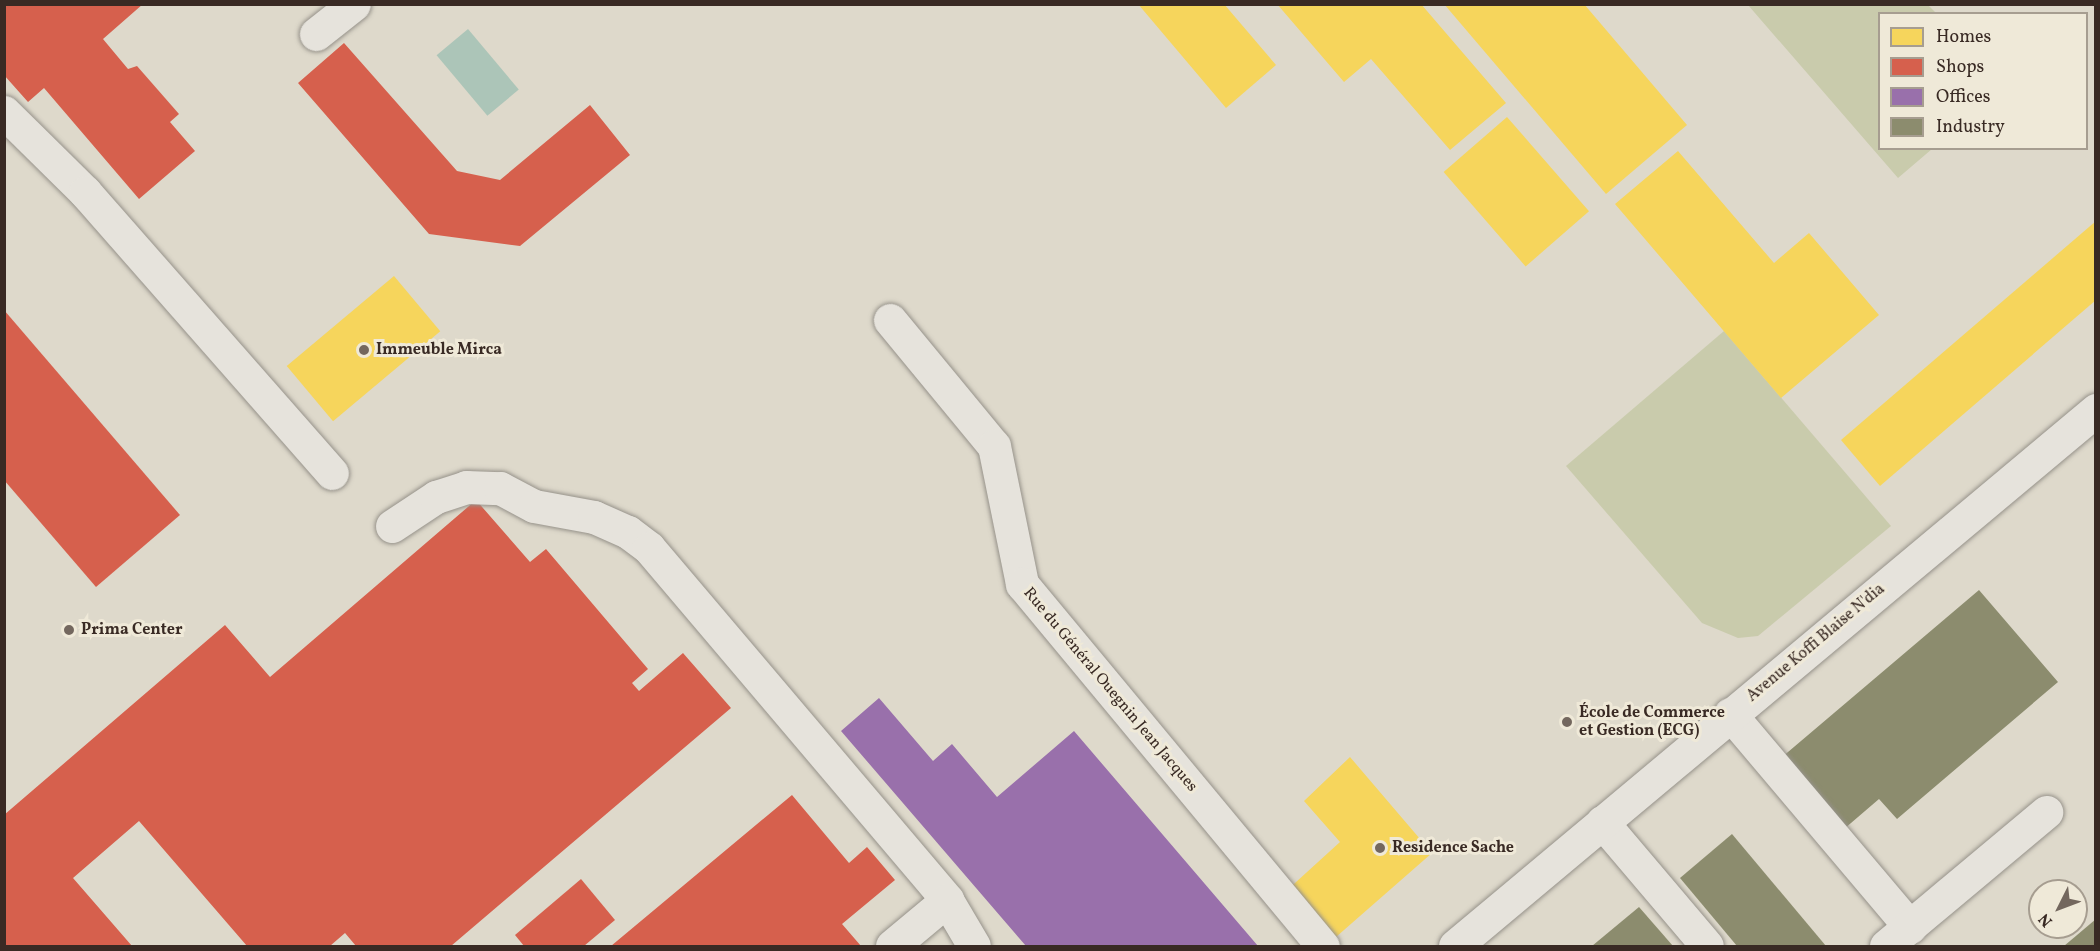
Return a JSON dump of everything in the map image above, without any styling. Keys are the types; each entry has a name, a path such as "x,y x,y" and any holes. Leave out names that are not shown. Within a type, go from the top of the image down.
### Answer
{"street":[{"path":"316,34 354,4"},
{"path":"4,112 84,192 332,473"},
{"name":"Rue du Général Ouegnin Jean Jacques","path":"890,320 994,446 1022,584 1323,946"},
{"name":"Avenue Koffi Blaise N'dia","path":"1455,946 2096,410"},
{"path":"392,526 436,497 466,487 500,488 534,506 594,517 628,532 649,548 947,900 974,946"},
{"path":"1730,714 1898,937 2046,812"},
{"path":"1602,822 1707,946"},
{"path":"892,946 947,900"}],"shaded area":[{"path":"1748,5 1928,5 1935,12 1878,12 1878,150 1931,150 1898,178"},
{"path":"468,29 519,90 487,116 437,55"},
{"path":"1724,331 1891,526 1758,636 1738,638 1702,623 1566,466"}],"building: Homes":[{"path":"1138,4 1224,4 1276,65 1226,108"},
{"path":"1277,4 1421,4 1506,103 1450,150 1371,59 1344,82"},
{"path":"1444,4 1584,4 1687,125 1606,194"},
{"path":"1507,117 1589,211 1526,266 1444,172"},
{"path":"1678,151 1774,263 1809,233 1879,315 1781,398 1615,204"},
{"path":"2096,221 2096,300 1880,486 1841,440"},
{"name":"Immeuble Mirca","path":"394,276 440,331 333,421 287,366"},
{"name":"Residence Sache","path":"1350,757 1432,853 1328,944 1284,893 1340,842 1304,801"}],"building: Shops":[{"path":"4,4 143,4 103,39 128,69 137,66 179,114 170,122 195,151 139,199 44,88 28,102 4,75"},
{"path":"344,43 457,171 500,180 590,105 630,155 520,246 429,234 298,83"},
{"path":"4,310 180,515 96,587 4,480"},
{"path":"476,500 530,562 546,549 648,669 632,683 639,691 683,653 731,708 451,946 356,946 345,933 330,946 247,946 139,821 73,878 132,946 4,946 4,815 225,625 270,677"},
{"path":"792,795 849,863 867,847 895,880 842,924 861,946 611,946"},
{"path":"581,879 615,920 584,946 524,946 515,935"}],"building: Offices":[{"path":"879,698 933,761 952,744 997,797 1074,731 1258,946 1026,946 841,731"}],"building: Industry":[{"path":"1979,590 2058,682 1897,819 1879,799 1837,835 1775,763"},
{"path":"1732,834 1826,946 1737,946 1680,878"},
{"path":"1639,907 1673,946 1592,946"},
{"path":"2096,919 2096,946 2064,946 2072,939 2088,939 2088,926"}],"place":[{"name":"Immeuble Mirca","path":"364,350"},
{"name":"Prima Center","path":"69,630"},
{"name":"École de Commerce et Gestion (ECG)","path":"1567,722"},
{"name":"Residence Sache","path":"1380,848"}]}
